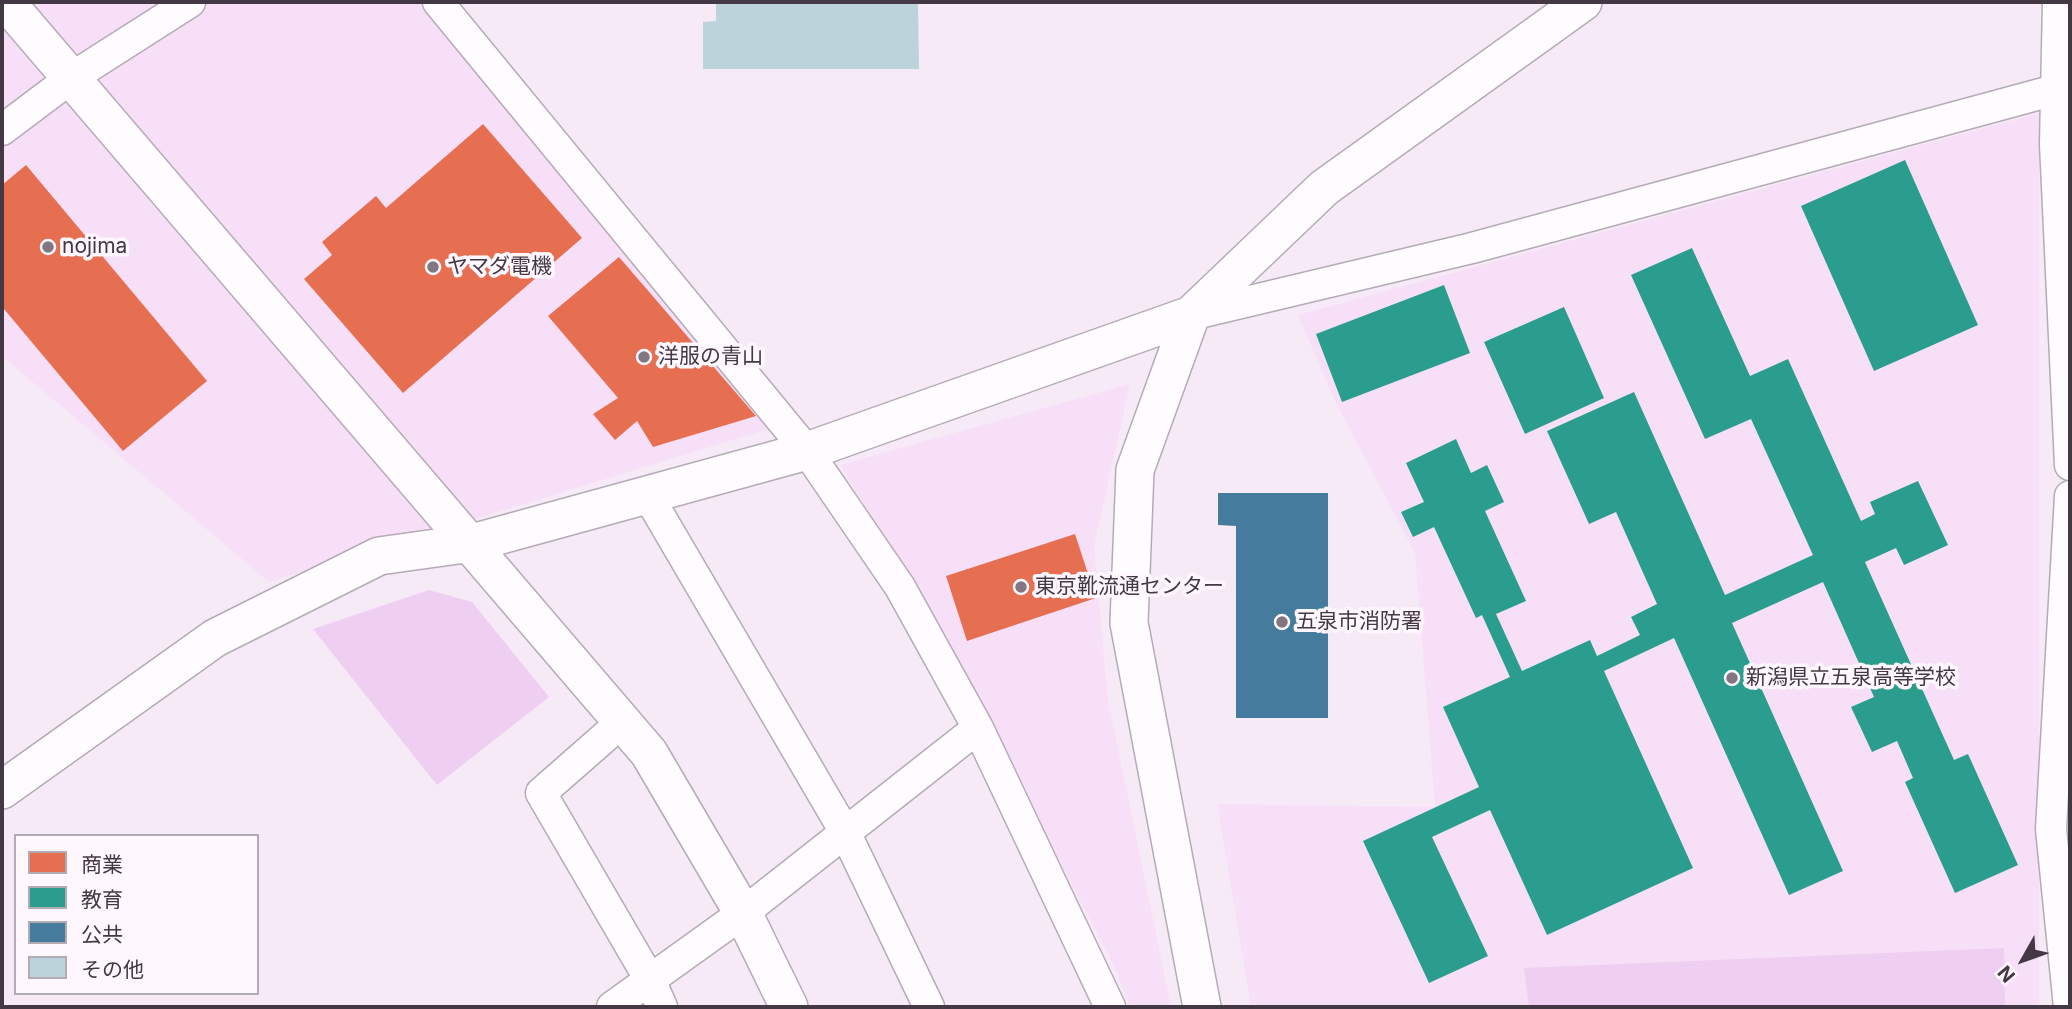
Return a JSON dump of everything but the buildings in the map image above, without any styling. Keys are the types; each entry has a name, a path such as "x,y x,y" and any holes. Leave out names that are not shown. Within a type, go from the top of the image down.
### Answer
{"street":[{"path":"6,2 649,752 743,913 789,1007"},
{"path":"2,130 71,78 190,2"},
{"path":"438,2 807,451 900,587 978,728 1110,1007"},
{"path":"1202,1007 1129,623 1135,470 1191,315 1324,188 1583,2"},
{"path":"2058,2 2055,144 2070,465"},
{"path":"2,790 215,638 379,556 472,543 807,451 1191,315 1472,248 2056,90"},
{"path":"647,494 845,832 929,1007"},
{"path":"2069,1007 2061,829 2070,496"},
{"path":"622,722 541,793 650,979 662,1007"},
{"path":"612,1007 743,913 978,728"}],"shaded area":[{"path":"2,2 426,2 772,428 269,582 2,356"},
{"name":"新潟県立五泉高等学校","path":"2039,113 2039,1007 1251,1007 1217,804 1435,807 1415,553 1335,401 1298,315"},
{"path":"1130,384 1094,547 1108,700 1171,1007 1129,1007 1117,972 934,618 840,465"},
{"path":"429,590 472,602 549,697 437,785 313,629"},
{"path":"2004,948 2005,1007 1529,1007 1524,968"}],"place":[{"name":"nojima","path":"48,247"},
{"name":"ヤマダ電機","path":"433,267"},
{"name":"洋服の青山","path":"644,357"},
{"name":"東京靴流通センター","path":"1021,587"},
{"name":"五泉市消防署","path":"1282,622"},
{"name":"新潟県立五泉高等学校","path":"1732,678"}]}
